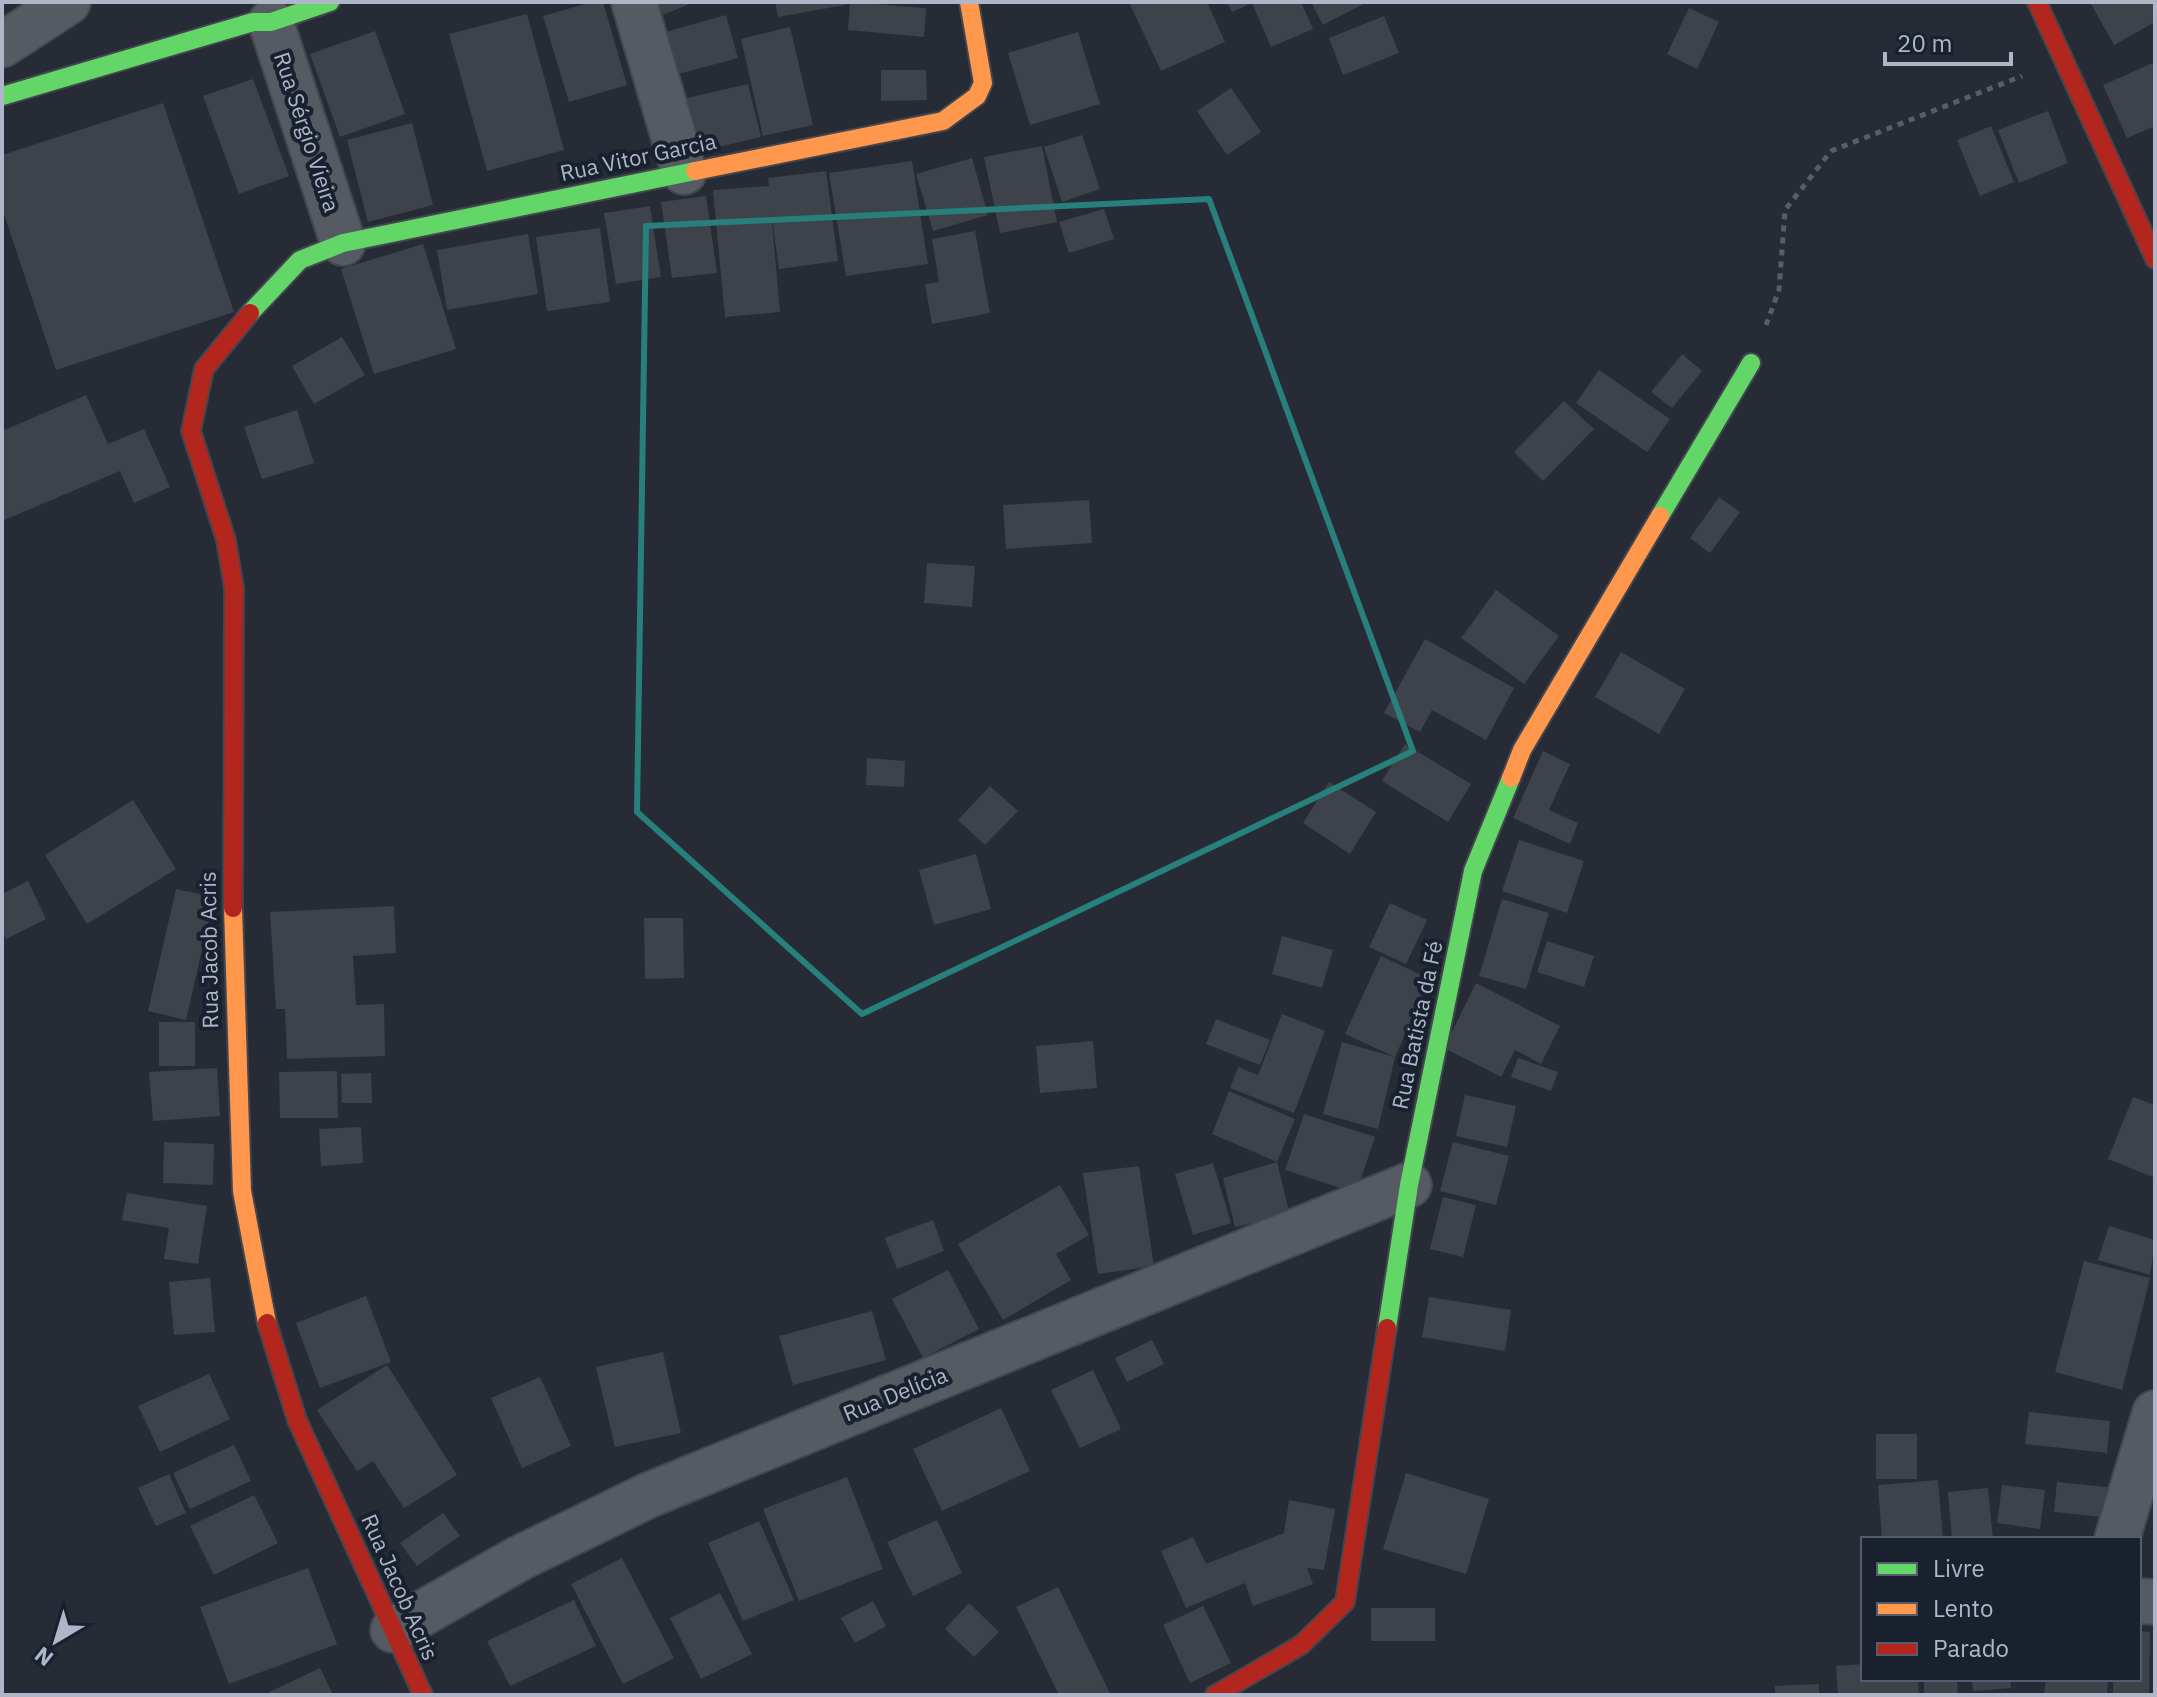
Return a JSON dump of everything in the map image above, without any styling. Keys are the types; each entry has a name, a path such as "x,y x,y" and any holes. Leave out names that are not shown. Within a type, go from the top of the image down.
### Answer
{"street":[{"path":"2,45 68,2"},
{"path":"2,96 256,15 330,2"},
{"path":"634,2 684,172"},
{"name":"Rua Vitor Garcia","path":"343,243 943,121 977,96 983,83 969,2"},
{"path":"2037,2 2155,259"},
{"name":"Rua Sérgio Vieira","path":"256,15 343,243"},
{"name":"Rua Jacob Acris","path":"343,243 300,260 266,294 204,369 191,431 226,540 234,588 232,894 242,1191 263,1308 297,1420 423,1695"},
{"name":"Rua Batista da Fé","path":"1215,1695 1301,1645 1345,1602 1409,1185 1473,871 1522,750 1751,363"},
{"name":"Rua Delícia","path":"393,1630 520,1558 649,1495 1409,1185"},
{"path":"2118,1537 2155,1413"}],"path":[{"path":"1751,363 1779,290 1785,210 1831,151 2064,60"}],"highlighted area":[{"path":"1209,199 1413,751 862,1014 637,812 646,226"}],"building":[{"path":"592,2 603,2 627,85 569,102 543,16"},
{"path":"649,2 695,2 655,18"},
{"path":"775,2 844,2 845,5 778,17"},
{"path":"850,2 926,8 924,37 848,30"},
{"path":"1129,2 1207,2 1225,42 1161,71"},
{"path":"1227,2 1301,2 1313,29 1271,47 1252,3 1232,12"},
{"path":"1311,2 1367,2 1323,25"},
{"path":"2090,2 2155,2 2155,22 2114,45"},
{"path":"1689,8 1719,22 1697,69 1667,54"},
{"path":"527,14 564,150 487,171 449,34"},
{"path":"726,15 738,58 671,76 658,34"},
{"path":"1384,16 1399,53 1343,75 1329,38"},
{"path":"790,27 813,125 763,136 741,39"},
{"path":"375,31 405,114 340,137 310,54"},
{"path":"1078,32 1100,104 1030,125 1008,53"},
{"path":"2155,62 2155,126 2127,138 2103,85"},
{"path":"881,70 926,70 927,100 881,101"},
{"path":"253,79 289,176 239,194 203,96"},
{"path":"748,84 761,137 686,155 674,101"},
{"path":"1231,88 1261,132 1227,155 1197,111"},
{"path":"163,103 234,312 56,370 2,208 2,155"},
{"path":"2048,111 2068,163 2019,183 1998,130"},
{"path":"412,123 433,205 368,222 347,140"},
{"path":"1991,126 2014,182 1980,196 1957,140"},
{"path":"1082,135 1100,189 1062,202 1044,147"},
{"path":"1042,146 1057,222 1000,233 984,157"},
{"path":"972,158 988,215 933,231 916,174"},
{"path":"912,161 928,264 846,276 829,173"},
{"path":"826,171 838,261 779,269 771,211 780,312 725,317 713,190 769,186 768,178"},
{"path":"706,196 717,273 672,278 661,202"},
{"path":"650,206 661,277 616,284 604,213"},
{"path":"1104,209 1114,239 1069,253 1059,222"},
{"path":"600,228 610,302 547,311 536,237"},
{"path":"975,231 990,313 932,324 925,284 939,282 932,239"},
{"path":"528,234 538,294 447,310 437,250"},
{"path":"423,244 456,349 374,374 341,269"},
{"path":"342,337 365,375 314,404 292,366"},
{"path":"1682,354 1702,371 1672,408 1651,392"},
{"path":"1599,370 1670,419 1647,452 1576,403"},
{"path":"86,395 108,444 144,429 170,487 134,503 120,471 2,521 2,431"},
{"path":"1564,401 1594,429 1543,481 1514,452"},
{"path":"297,410 314,463 262,479 244,427"},
{"path":"1719,497 1740,512 1710,553 1690,538"},
{"path":"1089,500 1092,543 1006,549 1003,505"},
{"path":"927,563 975,566 972,607 924,603"},
{"path":"1496,590 1559,636 1524,684 1461,638"},
{"path":"1425,639 1514,688 1486,740 1432,710 1420,732 1384,713"},
{"path":"1621,652 1685,689 1659,734 1595,697"},
{"path":"1405,744 1471,784 1448,822 1382,781"},
{"path":"1543,751 1570,764 1549,810 1578,823 1570,844 1513,818"},
{"path":"867,758 905,761 904,787 866,785"},
{"path":"1329,782 1376,812 1350,854 1303,823"},
{"path":"990,786 1018,811 985,845 958,820"},
{"path":"133,800 176,869 87,924 45,855"},
{"path":"1519,840 1584,861 1567,913 1502,891"},
{"path":"976,854 991,909 934,925 919,870"},
{"path":"28,881 46,919 6,939 2,931 2,894"},
{"path":"176,889 214,897 186,1020 148,1011"},
{"path":"1502,899 1549,913 1526,989 1479,976"},
{"path":"1390,903 1427,920 1406,964 1369,947"},
{"path":"394,906 396,953 353,956 356,1005 384,1004 385,1056 287,1059 285,1009 276,1009 270,912"},
{"path":"644,918 683,918 684,978 645,979"},
{"path":"1282,936 1333,950 1322,988 1272,974"},
{"path":"1547,941 1594,956 1584,987 1537,972"},
{"path":"1381,956 1430,979 1395,1057 1345,1034"},
{"path":"1476,983 1560,1026 1541,1064 1515,1050 1501,1077 1444,1048"},
{"path":"1282,1014 1325,1031 1294,1113 1230,1088 1238,1067 1258,1075"},
{"path":"1216,1019 1270,1040 1260,1065 1206,1044"},
{"path":"159,1022 195,1022 195,1066 159,1066"},
{"path":"1093,1041 1097,1088 1040,1093 1036,1046"},
{"path":"1342,1042 1395,1057 1378,1129 1323,1114"},
{"path":"1518,1058 1558,1072 1551,1091 1511,1077"},
{"path":"217,1068 220,1116 153,1121 149,1072"},
{"path":"337,1071 338,1118 280,1118 279,1072"},
{"path":"371,1073 372,1103 342,1103 341,1074"},
{"path":"1229,1091 1295,1119 1277,1162 1212,1134"},
{"path":"1465,1095 1516,1106 1507,1147 1456,1136"},
{"path":"2133,1097 2155,1105 2155,1178 2108,1159"},
{"path":"1304,1114 1375,1137 1356,1193 1285,1170"},
{"path":"361,1127 363,1163 321,1166 319,1129"},
{"path":"164,1142 214,1144 213,1185 163,1183"},
{"path":"1453,1142 1509,1156 1496,1205 1440,1191"},
{"path":"1277,1162 1290,1215 1235,1227 1223,1178"},
{"path":"1213,1163 1231,1223 1193,1235 1175,1174"},
{"path":"1139,1166 1154,1266 1098,1274 1083,1173"},
{"path":"1060,1185 1089,1235 1056,1254 1071,1280 1003,1320 958,1244"},
{"path":"127,1193 207,1206 198,1264 164,1259 169,1228 122,1220"},
{"path":"1443,1197 1476,1205 1463,1257 1430,1249"},
{"path":"933,1220 944,1251 897,1269 885,1238"},
{"path":"2109,1226 2155,1240 2150,1275 2098,1260"},
{"path":"2084,1261 2150,1278 2122,1390 2055,1372"},
{"path":"948,1270 979,1329 923,1358 892,1299"},
{"path":"210,1278 215,1332 174,1335 169,1282"},
{"path":"366,1296 391,1362 320,1388 296,1323"},
{"path":"1429,1297 1511,1310 1505,1351 1422,1337"},
{"path":"872,1311 886,1360 793,1385 779,1336"},
{"path":"1152,1340 1164,1364 1127,1382 1115,1358"},
{"path":"663,1352 681,1433 615,1447 596,1367"},
{"path":"387,1365 457,1475 404,1508 373,1461 357,1471 317,1410"},
{"path":"1093,1370 1121,1429 1080,1448 1051,1390"},
{"path":"209,1374 230,1419 160,1452 138,1406"},
{"path":"540,1377 571,1446 522,1468 491,1398"},
{"path":"1001,1408 1030,1471 942,1511 913,1449"},
{"path":"2029,1412 2110,1421 2107,1453 2025,1444"},
{"path":"1876,1434 1917,1434 1917,1479 1876,1479"},
{"path":"234,1445 251,1481 190,1509 173,1473"},
{"path":"1406,1473 1489,1499 1466,1574 1383,1549"},
{"path":"169,1474 186,1513 156,1526 138,1488"},
{"path":"847,1477 883,1569 799,1601 763,1509"},
{"path":"1938,1480 1943,1537 1882,1537 1878,1485"},
{"path":"2057,1482 2107,1487 2103,1517 2054,1512"},
{"path":"2002,1485 2045,1490 2040,1529 1997,1523"},
{"path":"1988,1488 1993,1537 1952,1537 1948,1492"},
{"path":"254,1495 278,1543 214,1575 190,1526"},
{"path":"1289,1500 1335,1509 1324,1570 1307,1568 1313,1584 1253,1606 1245,1583 1186,1608 1161,1551 1193,1537 1206,1564 1284,1533"},
{"path":"443,1513 460,1536 417,1566 400,1543"},
{"path":"937,1520 962,1573 913,1596 887,1542"},
{"path":"759,1521 794,1600 743,1621 708,1543"},
{"path":"622,1558 674,1658 623,1684 571,1584"},
{"path":"308,1568 337,1644 229,1684 200,1607"},
{"path":"1058,1587 1111,1695 1059,1695 1016,1607"},
{"path":"720,1593 752,1654 701,1679 670,1618"},
{"path":"574,1600 596,1646 510,1686 487,1641"},
{"path":"873,1601 886,1626 855,1643 841,1618"},
{"path":"969,1603 999,1632 974,1657 945,1629"},
{"path":"1203,1606 1231,1663 1190,1683 1163,1625"},
{"path":"1371,1608 1435,1608 1435,1641 1371,1641"},
{"path":"2141,1631 2150,1632 2149,1695 2113,1694 2113,1681 2141,1681"},
{"path":"1861,1664 1861,1681 1918,1681 1919,1695 1838,1695 1836,1666"},
{"path":"320,1668 333,1695 263,1695"},
{"path":"1924,1681 1957,1681 1958,1695 1924,1695"},
{"path":"1972,1681 2010,1681 2011,1688 1973,1691"},
{"path":"2046,1681 2108,1681 2107,1695 2044,1695"},
{"path":"1819,1684 1819,1695 1775,1695 1775,1686"}],"traffic: fast":[{"path":"2,96 253,22 271,22 330,2"},
{"path":"250,313 300,260 343,243 695,171"},
{"path":"1660,516 1751,363"},
{"path":"1387,1328 1409,1185 1473,871 1511,778"}],"traffic: slow":[{"path":"695,171 943,121 977,96 983,83 969,2"},
{"path":"1511,778 1522,750 1660,516"},
{"path":"233,908 242,1191 267,1323"}],"traffic: jam":[{"path":"2037,2 2155,259"},
{"path":"233,908 234,588 226,540 191,431 204,369 250,313"},
{"path":"267,1323 297,1420 423,1695"},
{"path":"1215,1695 1301,1645 1345,1602 1387,1328"}]}
